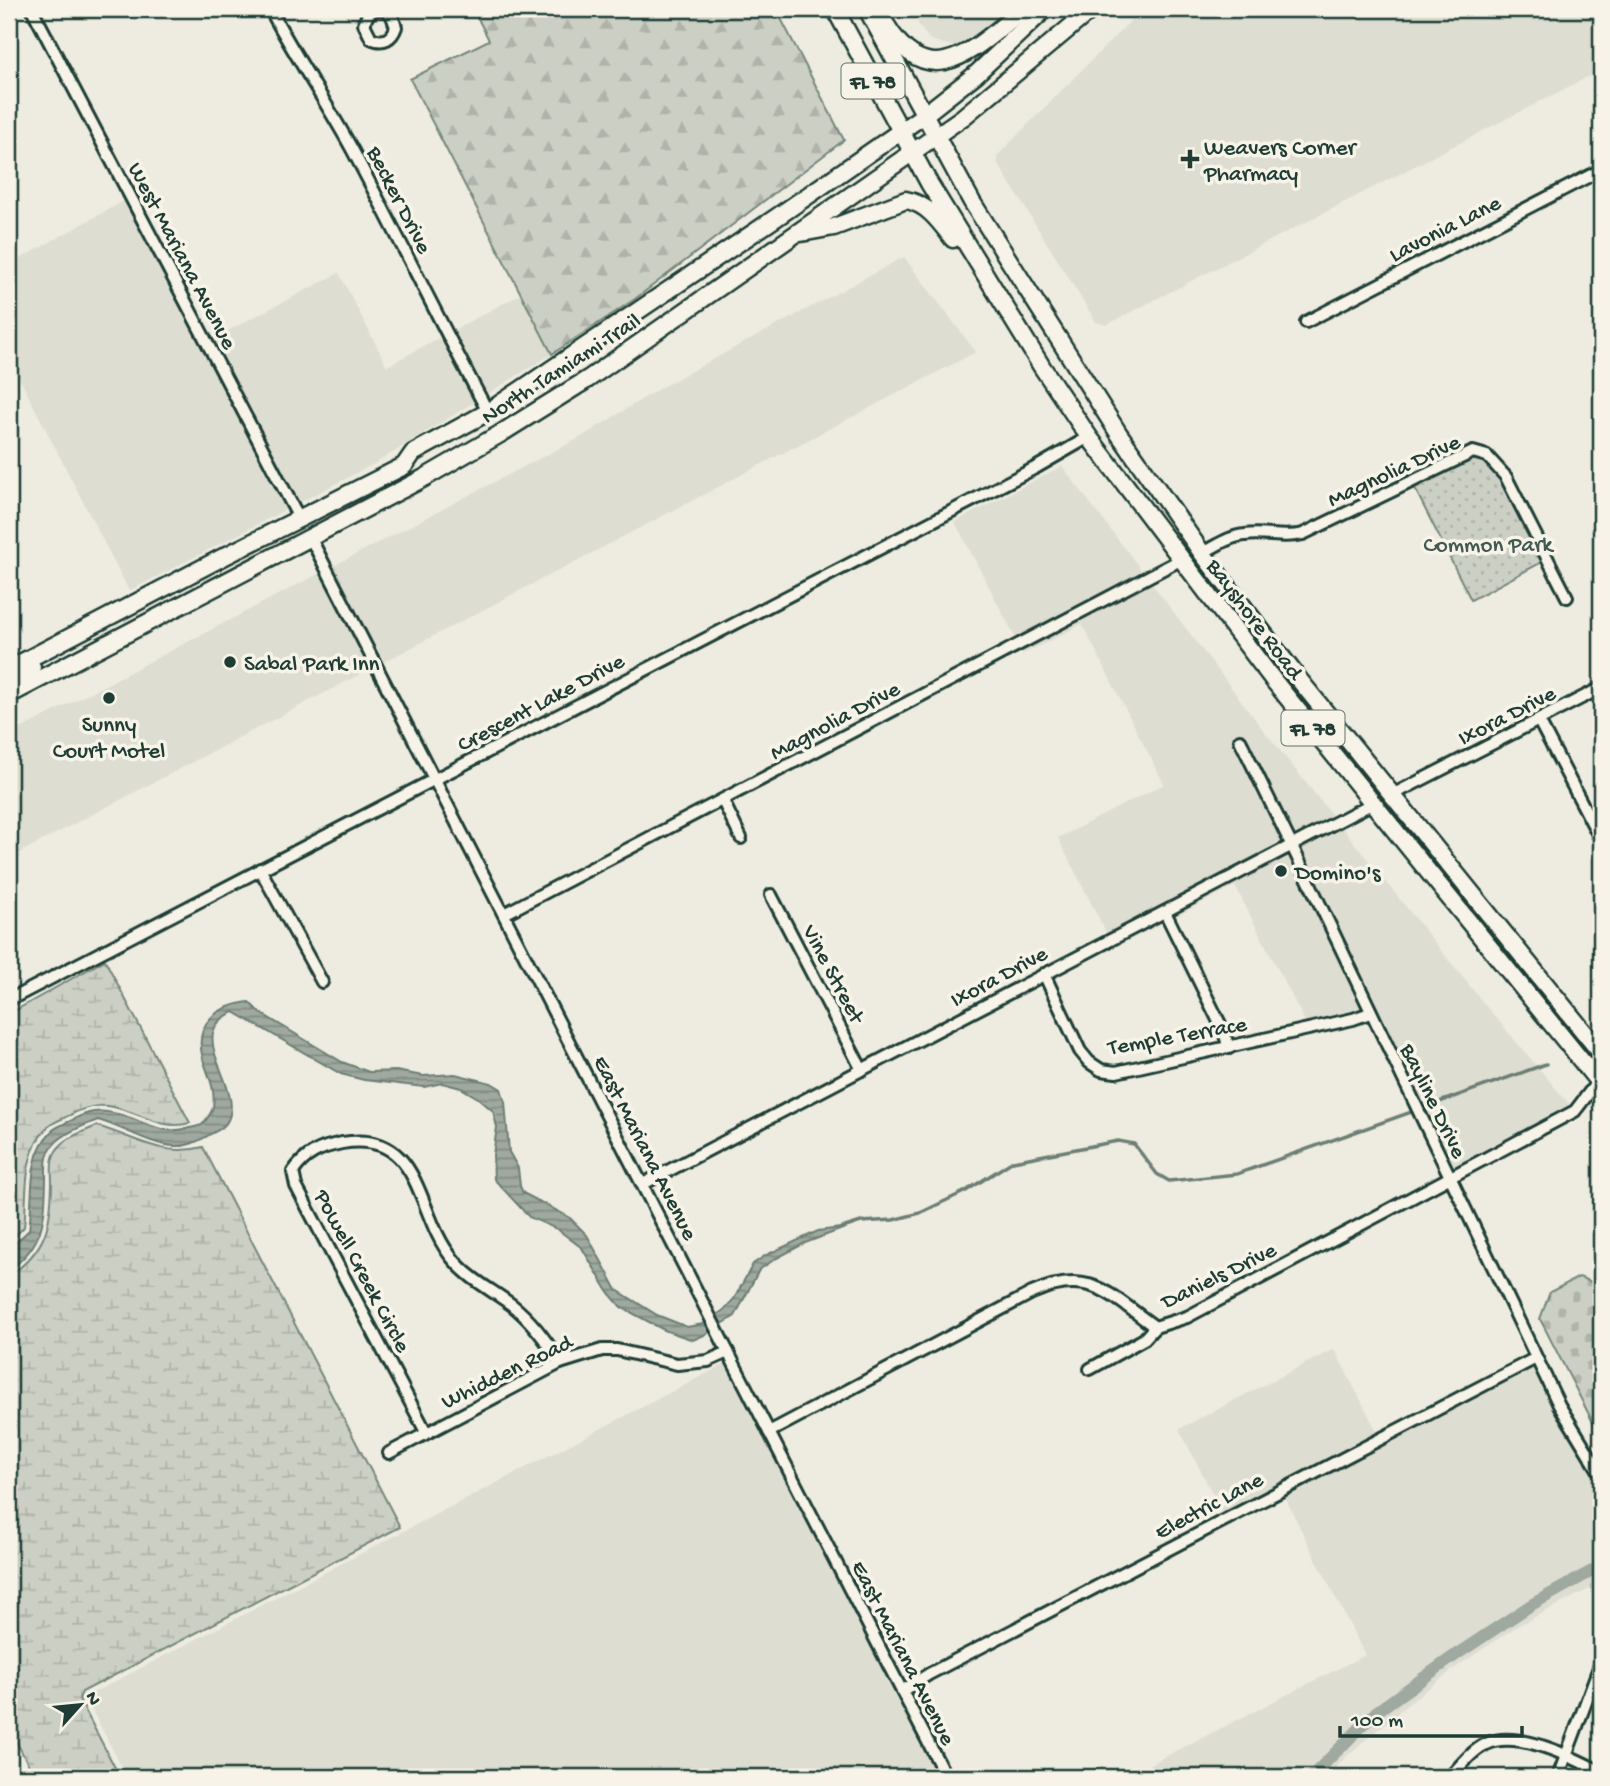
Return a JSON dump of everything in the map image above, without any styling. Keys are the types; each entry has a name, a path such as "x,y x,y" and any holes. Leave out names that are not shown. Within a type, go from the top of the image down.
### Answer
{"main road":[{"name":"FL 78","path":"835,9 912,152"},
{"name":"FL 78","path":"867,9 935,135"},
{"path":"877,9 894,39 914,58 933,62 951,60 968,52 1024,9"},
{"name":"North Tamiami Trail","path":"9,669 404,466 413,453 488,412 777,218 924,115 975,75 1045,9"},
{"name":"North Tamiami Trail","path":"9,695 424,478 588,379 978,106 1092,9"},
{"name":"Bayshore Road","path":"935,135 972,202 1119,434 1202,553 1392,795 1601,1054"},
{"name":"Bayshore Road","path":"912,152 993,288 1089,436 1255,656 1600,1083"},
{"path":"795,234 834,227 896,202 916,202 932,213 993,288"},
{"path":"310,537 322,522 359,496 367,485"},
{"path":"257,565 288,537 300,520"},
{"path":"9,683 33,666 41,658 43,651"},
{"path":"1255,656 1268,661 1365,778 1392,795"},
{"path":"1373,803 1403,821 1535,983 1555,995"}],"street":[{"name":"West Mariana Avenue","path":"32,9 300,520"},
{"name":"Becker Drive","path":"270,9 353,151 488,412"},
{"name":"Lavonia Lane","path":"1306,322 1601,170"},
{"name":"Crescent Lake Drive","path":"9,1000 1037,467 1089,436"},
{"name":"Magnolia Drive","path":"1202,553 1246,534 1290,538 1303,534 1473,452 1488,456 1506,477 1567,597"},
{"name":"East Mariana Avenue","path":"310,537 946,1777"},
{"name":"Magnolia Drive","path":"504,914 1182,559"},
{"name":"Ixora Drive","path":"1392,795 1601,688"},
{"path":"1539,721 1601,840"},
{"name":"Bayline Drive","path":"1240,740 1536,1358 1569,1425 1601,1474"},
{"path":"723,801 741,838"},
{"name":"Ixora Drive","path":"643,1184 1373,803"},
{"path":"260,869 322,982"},
{"name":"Vine Street","path":"771,895 862,1070"},
{"path":"1165,912 1224,1032 1229,1048"},
{"name":"Temple Terrace","path":"1044,974 1080,1051 1089,1062 1101,1070 1116,1072 1229,1048 1370,1013"},
{"name":"Daniels Drive","path":"769,1432 1032,1293 1058,1283 1086,1283 1100,1288 1155,1327 1187,1317 1575,1111 1600,1083"},
{"name":"Powell Creek Circle","path":"426,1432 296,1186 293,1172 302,1160 319,1150 350,1142 367,1143 397,1153 407,1164 436,1234 453,1260 521,1313 540,1333 560,1363"},
{"path":"1090,1369 1144,1339 1155,1327"},
{"name":"Whidden Road","path":"389,1453 560,1363 602,1350 625,1352 677,1364 708,1361 728,1352"},
{"name":"Electric Lane","path":"902,1691 929,1674 1536,1358"},
{"path":"1558,1777 1601,1662"},
{"path":"1450,1777 1471,1754 1487,1743 1504,1739 1567,1754 1601,1772"}],"shaded area":[{"path":"911,9 1013,9 964,47 959,48 930,40"},
{"path":"1142,9 1601,9 1601,70 1106,325 1096,322 998,164 997,156"},
{"path":"129,198 206,342 339,273 387,366 521,294 552,354 376,463 129,591 9,358 9,265"},
{"path":"904,257 976,352 9,858 9,735 583,436 660,388"},
{"path":"1062,466 1265,732 1485,1005 1580,1117 1455,1183 1373,1016 1313,1037 1235,886 1114,948 1058,838 1164,784 1082,624 1024,654 955,522"},
{"path":"249,1002 259,1012 342,1062 369,1072 396,1071 423,1076 455,1074 491,1083 501,1089 505,1102 509,1152 518,1168 523,1193 569,1217 587,1235 617,1290 657,1315 687,1327 703,1324 724,1310 734,1299 753,1264 766,1255 818,1231 847,1227 805,1243 759,1270 735,1316 704,1335 693,1340 664,1330 621,1307 609,1293 582,1248 557,1229 529,1217 494,1179 493,1155 497,1127 493,1111 478,1098 461,1088 442,1083 424,1087 364,1080 341,1074 234,1012 219,1022 213,1034 213,1047 229,1093 231,1108 227,1122 219,1130 197,1141 179,1146 164,1145 98,1120 66,1134 55,1143 48,1155 43,1219 36,1241 21,1261 9,1270 9,1249 29,1230 34,1166 43,1142 51,1132 87,1113 99,1112 118,1114 162,1129 179,1130 202,1125 211,1112 214,1100 203,1059 201,1035 210,1018 218,1012"},
{"path":"1334,1349 1384,1445 1540,1365 1601,1471 1601,1583 1519,1625 1465,1661 1415,1698 1326,1777 1125,1777 1365,1655 1285,1498 1230,1527 1179,1429"},
{"path":"727,1363 941,1777 127,1777 85,1697"}],"green space":[{"path":"473,9 776,9 844,140 635,299 552,354 410,79 489,40"},
{"name":"Common Park","path":"1471,458 1486,461 1501,476 1544,561 1471,600 1413,485"},
{"path":"105,960 190,1123 165,1124 119,1108 98,1106 78,1111 52,1124 39,1139 29,1163 24,1227 9,1242 9,1014"},
{"path":"97,1126 161,1148 188,1150 203,1147 400,1527 82,1692 79,1699 120,1777 35,1777 9,1728 9,1276 31,1257 44,1236 50,1212 52,1162 56,1151 69,1139"},
{"path":"1579,1277 1601,1286 1601,1438 1540,1319 1550,1292"}],"waterway":[{"path":"842,1228 861,1222 893,1220 920,1213 966,1191 1013,1161 1118,1141 1134,1144 1157,1174 1169,1181 1237,1174 1546,1064"},
{"path":"1311,1777 1376,1712 1531,1605 1601,1566"}],"place":[{"name":"Weavers Corner Pharmacy","path":"1190,159"},
{"name":"Sabal Park Inn","path":"230,662"},
{"name":"Sunny Court Motel","path":"109,698"},
{"name":"Domino's","path":"1281,871"}]}
